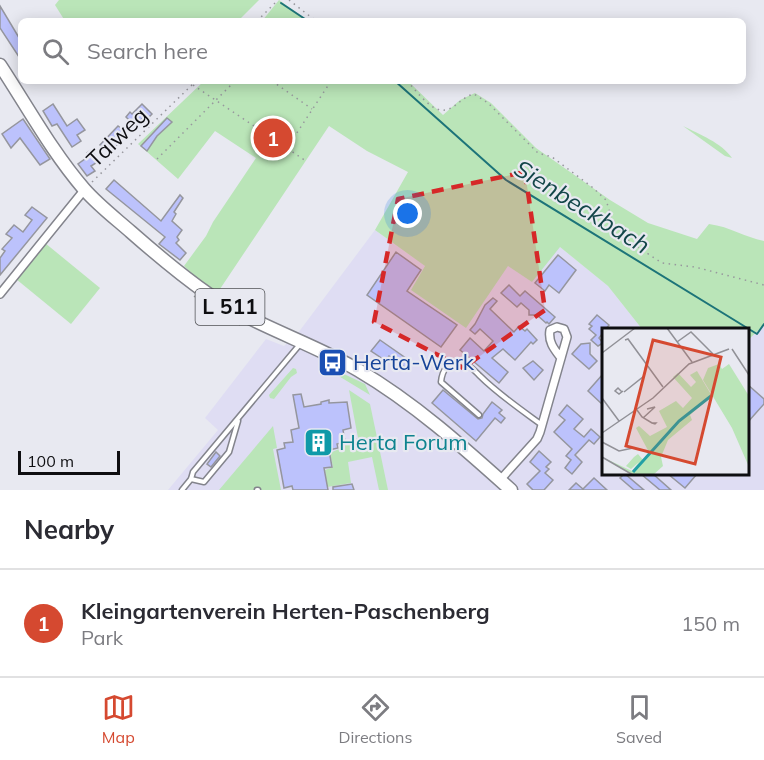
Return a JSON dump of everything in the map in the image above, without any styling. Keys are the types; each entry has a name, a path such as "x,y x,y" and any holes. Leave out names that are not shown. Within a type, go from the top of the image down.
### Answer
{"main road":[{"name":"L 511","path":"0,66 62,160 85,189 105,210 152,251 210,296 242,315 346,364 394,392 447,433 511,490"}],"street":[{"path":"0,294 85,189"},
{"path":"500,480 537,438 561,358"}],"lane":[{"path":"182,490 191,479 193,472 302,342"},
{"path":"479,415 441,382 441,375 445,367 460,361 467,364 494,390 542,425"},
{"path":"191,479 204,482 221,463 229,452 240,417"}],"path":[{"path":"260,18 278,0"},
{"path":"289,0 312,18"},
{"path":"192,84 306,161"},
{"name":"Talweg","path":"85,189 192,84"},
{"path":"157,159 232,84"},
{"path":"276,84 312,109"},
{"path":"286,148 329,84"},
{"path":"410,84 430,105 440,111 448,110 474,94 488,103 538,153 552,157 592,187 606,200 612,219 630,242 662,262 695,267 764,285"}],"highlighted area":[{"path":"525,172 545,310 463,368 374,322 398,199"}],"shaded area":[{"path":"375,230 425,266 412,290 508,266 560,247 608,286 641,328 602,328 602,475 749,475 749,339 764,325 764,490 168,490 218,430 205,418 266,339 284,346 298,333"}],"green space":[{"path":"59,0 259,0 241,18 63,18 55,5"},
{"path":"279,0 304,18 264,18"},
{"path":"201,84 411,84 443,115 460,100 475,93 491,103 536,148 610,200 648,223 697,239 709,224 764,241 764,325 749,339 749,328 641,328 608,286 560,247 532,282 508,266 466,328 411,290 425,266 375,230 408,172 367,151 329,126 218,292 201,282 184,266 256,158 215,131 178,179 138,144"},
{"path":"683,126 716,143 732,158 725,156"},
{"path":"45,243 100,288 71,324 16,279"},
{"path":"327,366 365,384 370,395 325,370"},
{"path":"293,368 297,373 291,377 274,399 270,398 269,395"},
{"path":"349,390 370,404 388,490 379,490 372,457 348,462 351,483 327,487 325,470 333,467 330,453 339,449 339,444 358,438"},
{"path":"273,426 277,448 273,449 281,490 219,490"}],"building":[{"path":"0,6 18,36 18,55 0,28"},
{"path":"53,104 67,126 77,119 85,130 77,135 81,141 72,147 57,124 52,126 43,111"},
{"path":"142,104 152,114 146,120 143,118 131,129 129,128 111,153 100,145 118,126 122,129 130,121 126,117 130,112 132,114"},
{"path":"167,118 172,122 157,136 147,151 141,146"},
{"path":"23,119 50,159 40,165 20,138 11,148 2,134"},
{"path":"91,150 99,161 91,166 95,171 87,176 78,164 89,156 87,153"},
{"path":"114,180 161,221 180,195 183,198 174,212 176,214 172,221 182,230 176,243 186,253 180,260 159,244 165,237 106,189"},
{"path":"32,207 47,218 0,275 0,258 5,251 2,249 12,238 6,234 14,225 23,232 32,220 25,215"},
{"path":"396,252 421,270 407,291 457,325 441,347 367,295"},
{"path":"558,255 576,270 559,293 549,285 545,291 535,283"},
{"path":"509,285 520,296 525,291 555,317 549,324 537,315 529,315 529,310 521,303 517,307 501,293"},
{"path":"493,298 497,301 490,309 514,332 519,326 525,331 527,329 537,340 533,344 531,342 515,360 503,349 492,358 508,372 499,383 460,350 470,338 484,351 493,341 480,329 475,334 470,330 485,305"},
{"path":"597,315 609,325 607,328 602,328 599,338 602,344 598,346 591,340 596,335 589,329 592,326 589,324"},
{"path":"380,340 410,361 406,368 389,356 386,361 371,351"},
{"path":"590,343 590,354 597,361 589,369 572,354 581,344"},
{"path":"533,361 543,370 534,380 523,368"},
{"path":"602,375 602,404 588,391"},
{"path":"749,386 764,399 764,404 749,421"},
{"path":"443,390 478,419 482,418 492,402 502,410 499,413 505,418 501,423 495,418 476,441 432,403"},
{"name":"Herta Forum","path":"301,394 304,407 329,400 329,403 347,402 351,428 343,430 345,442 337,444 338,448 329,450 332,467 324,468 328,490 293,490 292,486 284,488 277,450 285,448 284,443 293,442 291,430 299,428 293,395"},
{"path":"567,405 583,419 574,429 584,437 591,429 600,437 594,444 589,440 575,455 582,462 572,474 565,468 571,460 566,456 572,449 554,432 565,420 559,415"},
{"path":"539,451 551,462 546,467 549,469 545,473 553,480 544,490 533,490 527,484 540,471 530,462"},
{"path":"216,452 220,456 211,467 207,464"},
{"path":"626,475 644,490 634,490 620,478"},
{"path":"642,475 654,475 671,490 660,490"},
{"path":"669,475 696,475 685,488"},
{"path":"594,478 607,490 569,490 576,483 583,489"},
{"path":"352,484 354,490 333,490 333,487"}],"waterway":[{"name":"Sienbeckbach","path":"281,3 304,18"},
{"name":"Sienbeckbach","path":"398,84 506,180 747,328"},
{"name":"Sienbeckbach","path":"749,329 757,334 764,324"}],"place":[{"name":"Kleingartenverein Herten-Paschenberg","path":"273,138"},
{"name":"Herta-Werk","path":"332,362"},
{"name":"Herta Forum","path":"318,442"}]}
